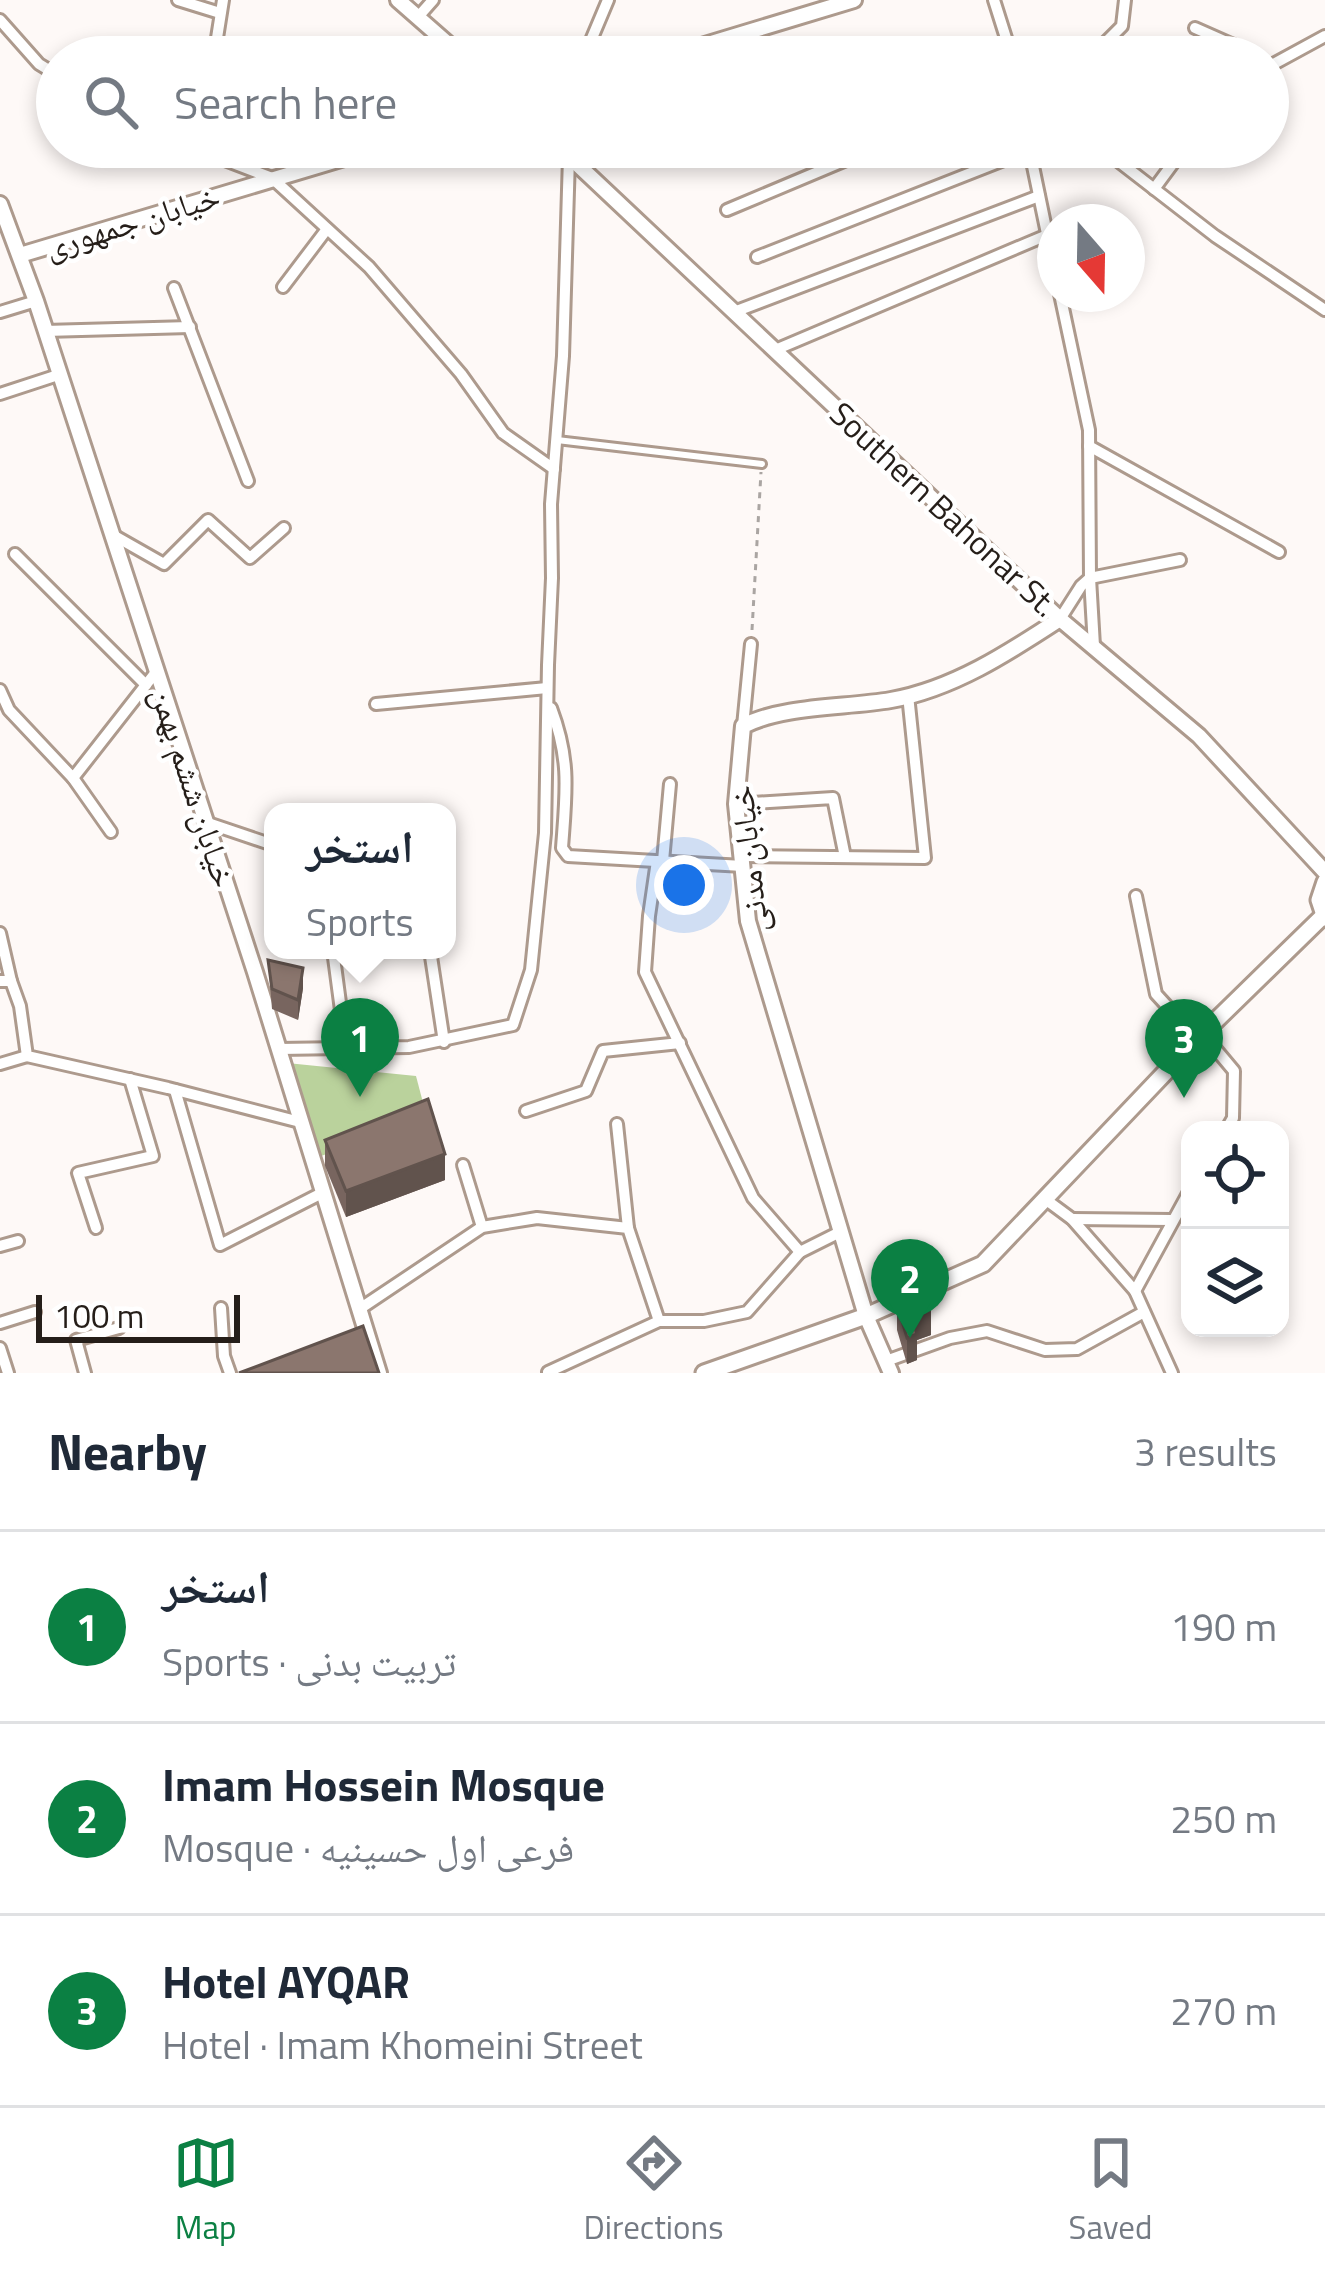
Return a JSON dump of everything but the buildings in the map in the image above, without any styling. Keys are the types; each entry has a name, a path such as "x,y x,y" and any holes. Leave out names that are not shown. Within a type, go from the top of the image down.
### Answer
{"main road":[{"path":"704,1373 866,1316 983,1264 1200,1037 1324,917 1318,900 1325,882"}],"street":[{"path":"178,0 221,6 217,36"},
{"path":"398,0 439,36"},
{"path":"418,17 433,0"},
{"path":"593,36 608,0"},
{"path":"735,36 854,0"},
{"path":"994,0 1005,36"},
{"path":"1112,36 1122,26 1125,0"},
{"path":"0,20 36,61"},
{"path":"1195,28 1213,36"},
{"path":"1289,56 1325,36"},
{"path":"247,168 272,178 369,267 461,374 503,433 554,469"},
{"name":"خیابان جمهوری","path":"20,255 307,168"},
{"path":"279,1048 409,1047 513,1025 531,970 545,833 551,504 563,356 564,168"},
{"name":"Southern Bahonar St.","path":"581,168 1060,619 1199,736 1325,872"},
{"path":"727,210 828,168"},
{"path":"757,257 981,168"},
{"path":"1033,168 1041,204"},
{"path":"1127,168 1214,236 1325,310"},
{"path":"1154,189 1170,168"},
{"path":"734,312 1039,196"},
{"name":"خیابان ششم بهمن","path":"0,204 206,821 379,1373"},
{"path":"283,287 328,229"},
{"path":"775,350 1037,239"},
{"path":"174,288 248,482"},
{"path":"0,312 36,301"},
{"path":"1064,312 1089,430 1094,646"},
{"path":"45,331 190,327"},
{"path":"0,394 58,375"},
{"path":"1089,446 1279,552"},
{"path":"110,534 164,564 208,520 250,558 284,528"},
{"path":"15,554 146,685"},
{"path":"742,726 791,713 895,699 958,679 1060,619 1090,578 1180,560"},
{"path":"742,726 751,644"},
{"path":"73,778 156,671"},
{"path":"0,689 5,714 73,778 111,832"},
{"path":"376,704 547,694"},
{"path":"547,694 563,740 568,778 562,848 568,856 660,861 925,858 908,695"},
{"name":"خیابان مدنی","path":"742,726 736,804 748,921 866,1316 889,1367"},
{"path":"670,784 645,972 753,1198 800,1252"},
{"path":"736,804 833,798 845,857"},
{"path":"206,821 264,841"},
{"path":"1136,896 1156,994 1234,1071 1231,1121"},
{"path":"0,933 5,981 20,1006 27,1056"},
{"path":"334,959 346,1048"},
{"path":"431,959 444,1042"},
{"path":"526,1111 586,1091 603,1051 680,1042"},
{"path":"0,1064 27,1056 300,1122"},
{"path":"96,1228 78,1173 153,1156 130,1079"},
{"path":"175,1090 220,1245 322,1193"},
{"path":"617,1124 628,1228 659,1321"},
{"path":"463,1165 482,1227"},
{"path":"1045,1199 1072,1219 1135,1291 1172,1373"},
{"path":"1135,1291 1181,1205"},
{"path":"358,1310 482,1227 537,1218 628,1228"},
{"path":"1072,1219 1172,1220"},
{"path":"548,1372 659,1321 704,1321 748,1312 800,1252 842,1231"},
{"path":"0,1246 18,1240"},
{"path":"220,1308 230,1373"},
{"path":"0,1322 35,1312"},
{"path":"889,1367 950,1338 987,1331 1046,1350 1077,1349 1144,1312"},
{"path":"85,1373 76,1340 119,1328"},
{"path":"348,1351 369,1343"},
{"path":"0,1348 8,1373"}],"lane":[{"path":"556,440 762,464"}],"path":[{"path":"751,644 762,464"}],"green space":[{"path":"287,1063 416,1076 427,1118 321,1156"}],"place":[{"name":"استخر","path":"360,1097"},
{"name":"Hotel AYQAR","path":"1184,1098"},
{"name":"Imam Hossein Mosque","path":"910,1338"}]}
